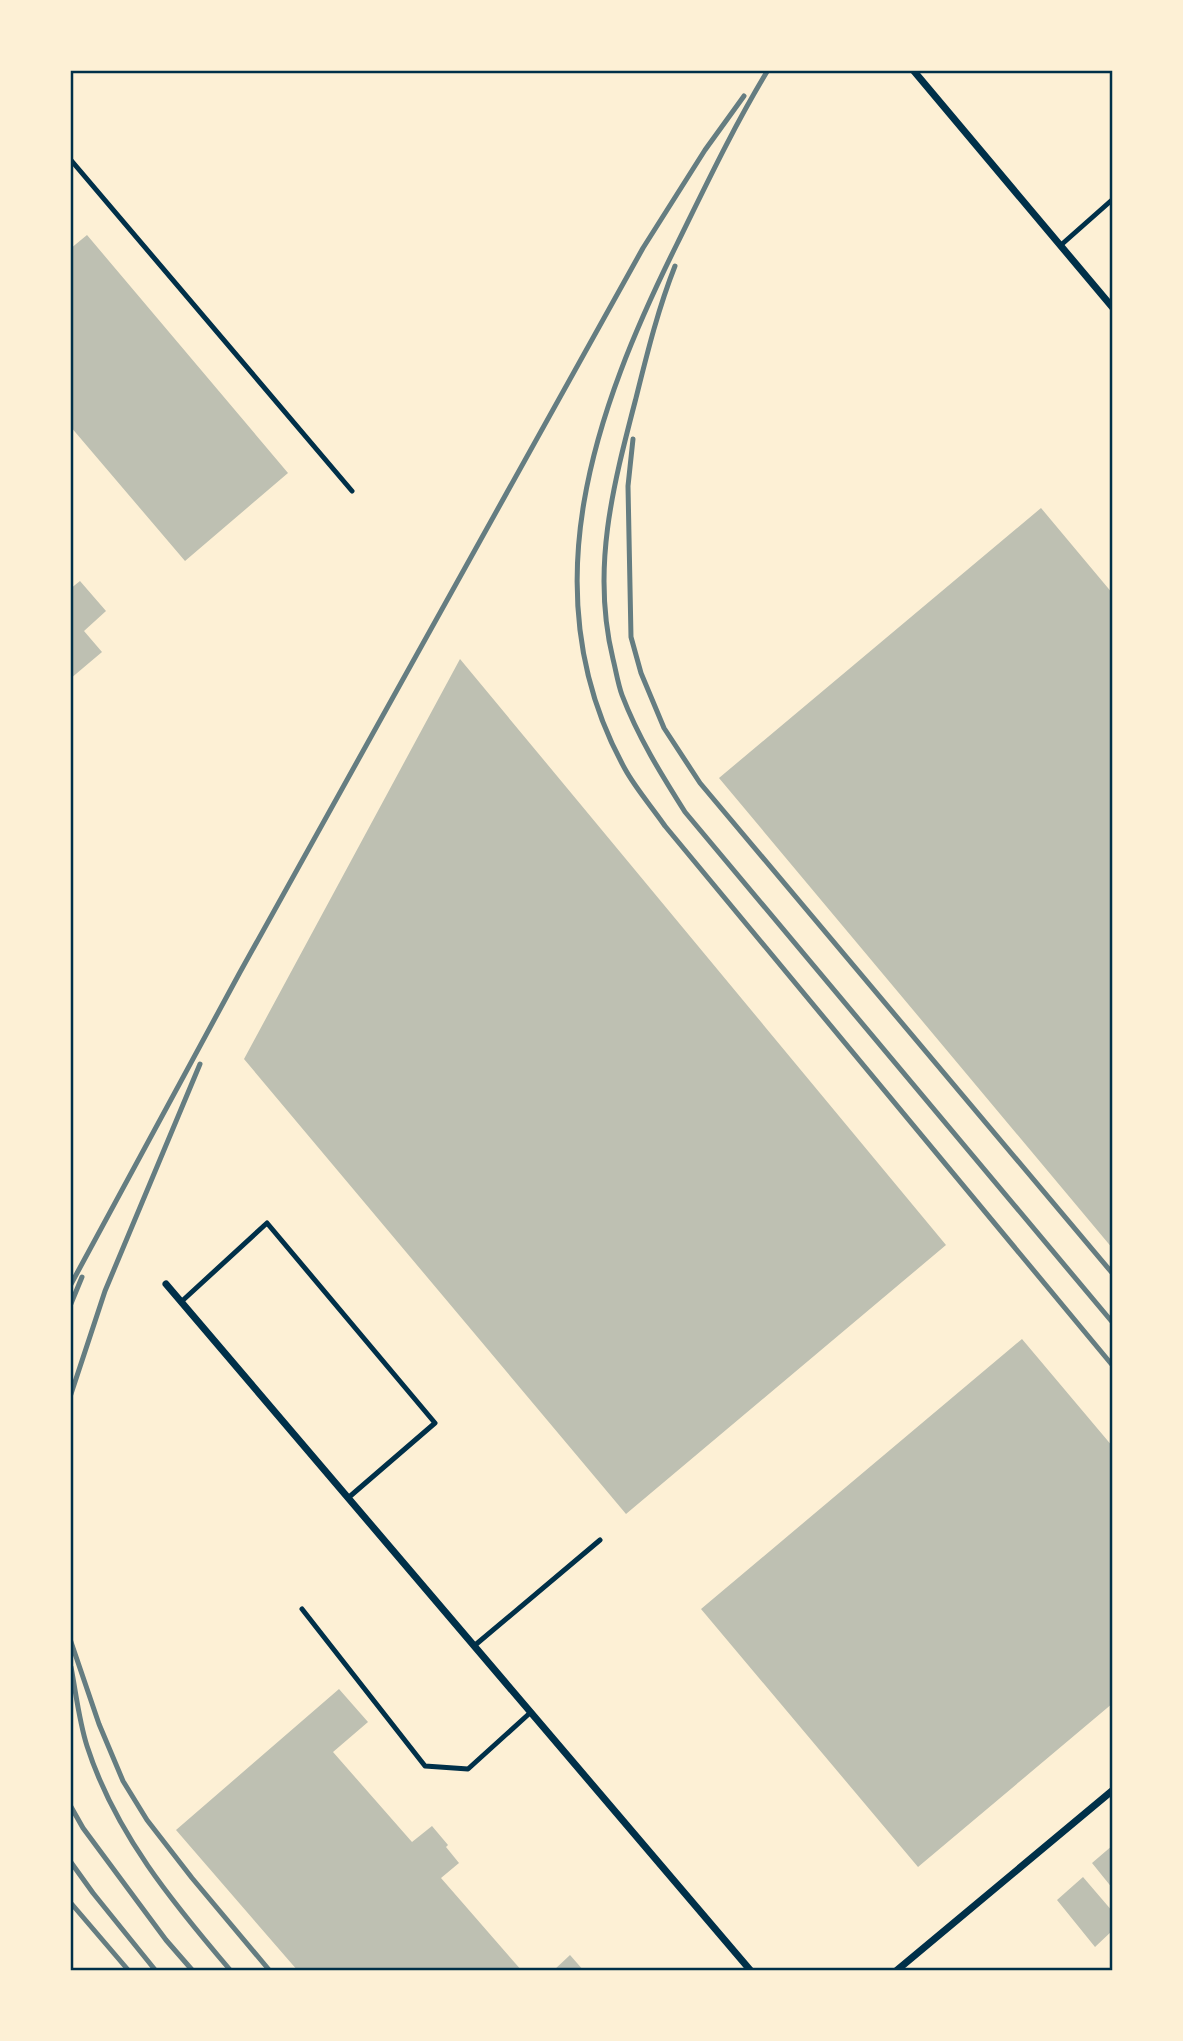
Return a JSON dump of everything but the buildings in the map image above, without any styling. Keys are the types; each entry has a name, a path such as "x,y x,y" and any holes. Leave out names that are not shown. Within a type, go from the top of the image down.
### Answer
{"street":[{"path":"913,70 1113,308"},
{"path":"166,1284 751,1971"},
{"path":"896,1971 1113,1790"}],"lane":[{"path":"70,159 352,491"},
{"path":"1060,245 1113,199"},
{"path":"181,1302 267,1223 435,1423 348,1498"},
{"path":"474,1646 600,1540"},
{"path":"302,1609 425,1766 468,1769 531,1712"}],"railway":[{"path":"768,70 721,156 647,307 599,436 584,503 577,569 581,636 596,703 625,769 665,826 1113,1366"},
{"path":"70,1286 239,974 643,248 705,150 744,96"},
{"path":"675,266 644,365 620,463 608,528 604,593 607,626 618,682 628,711 685,812 1113,1323"},
{"path":"633,439 628,486 631,637 641,673 664,728 700,783 1113,1274"},
{"path":"70,1397 105,1291 200,1064"},
{"path":"70,1306 82,1277"},
{"path":"70,1639 99,1724 123,1781 147,1820 270,1971"},
{"path":"71,1667 87,1746 113,1808 167,1893 231,1971"},
{"path":"70,1805 83,1828 166,1940 193,1971"},
{"path":"70,1861 156,1971"},
{"path":"70,1902 129,1971"}]}
